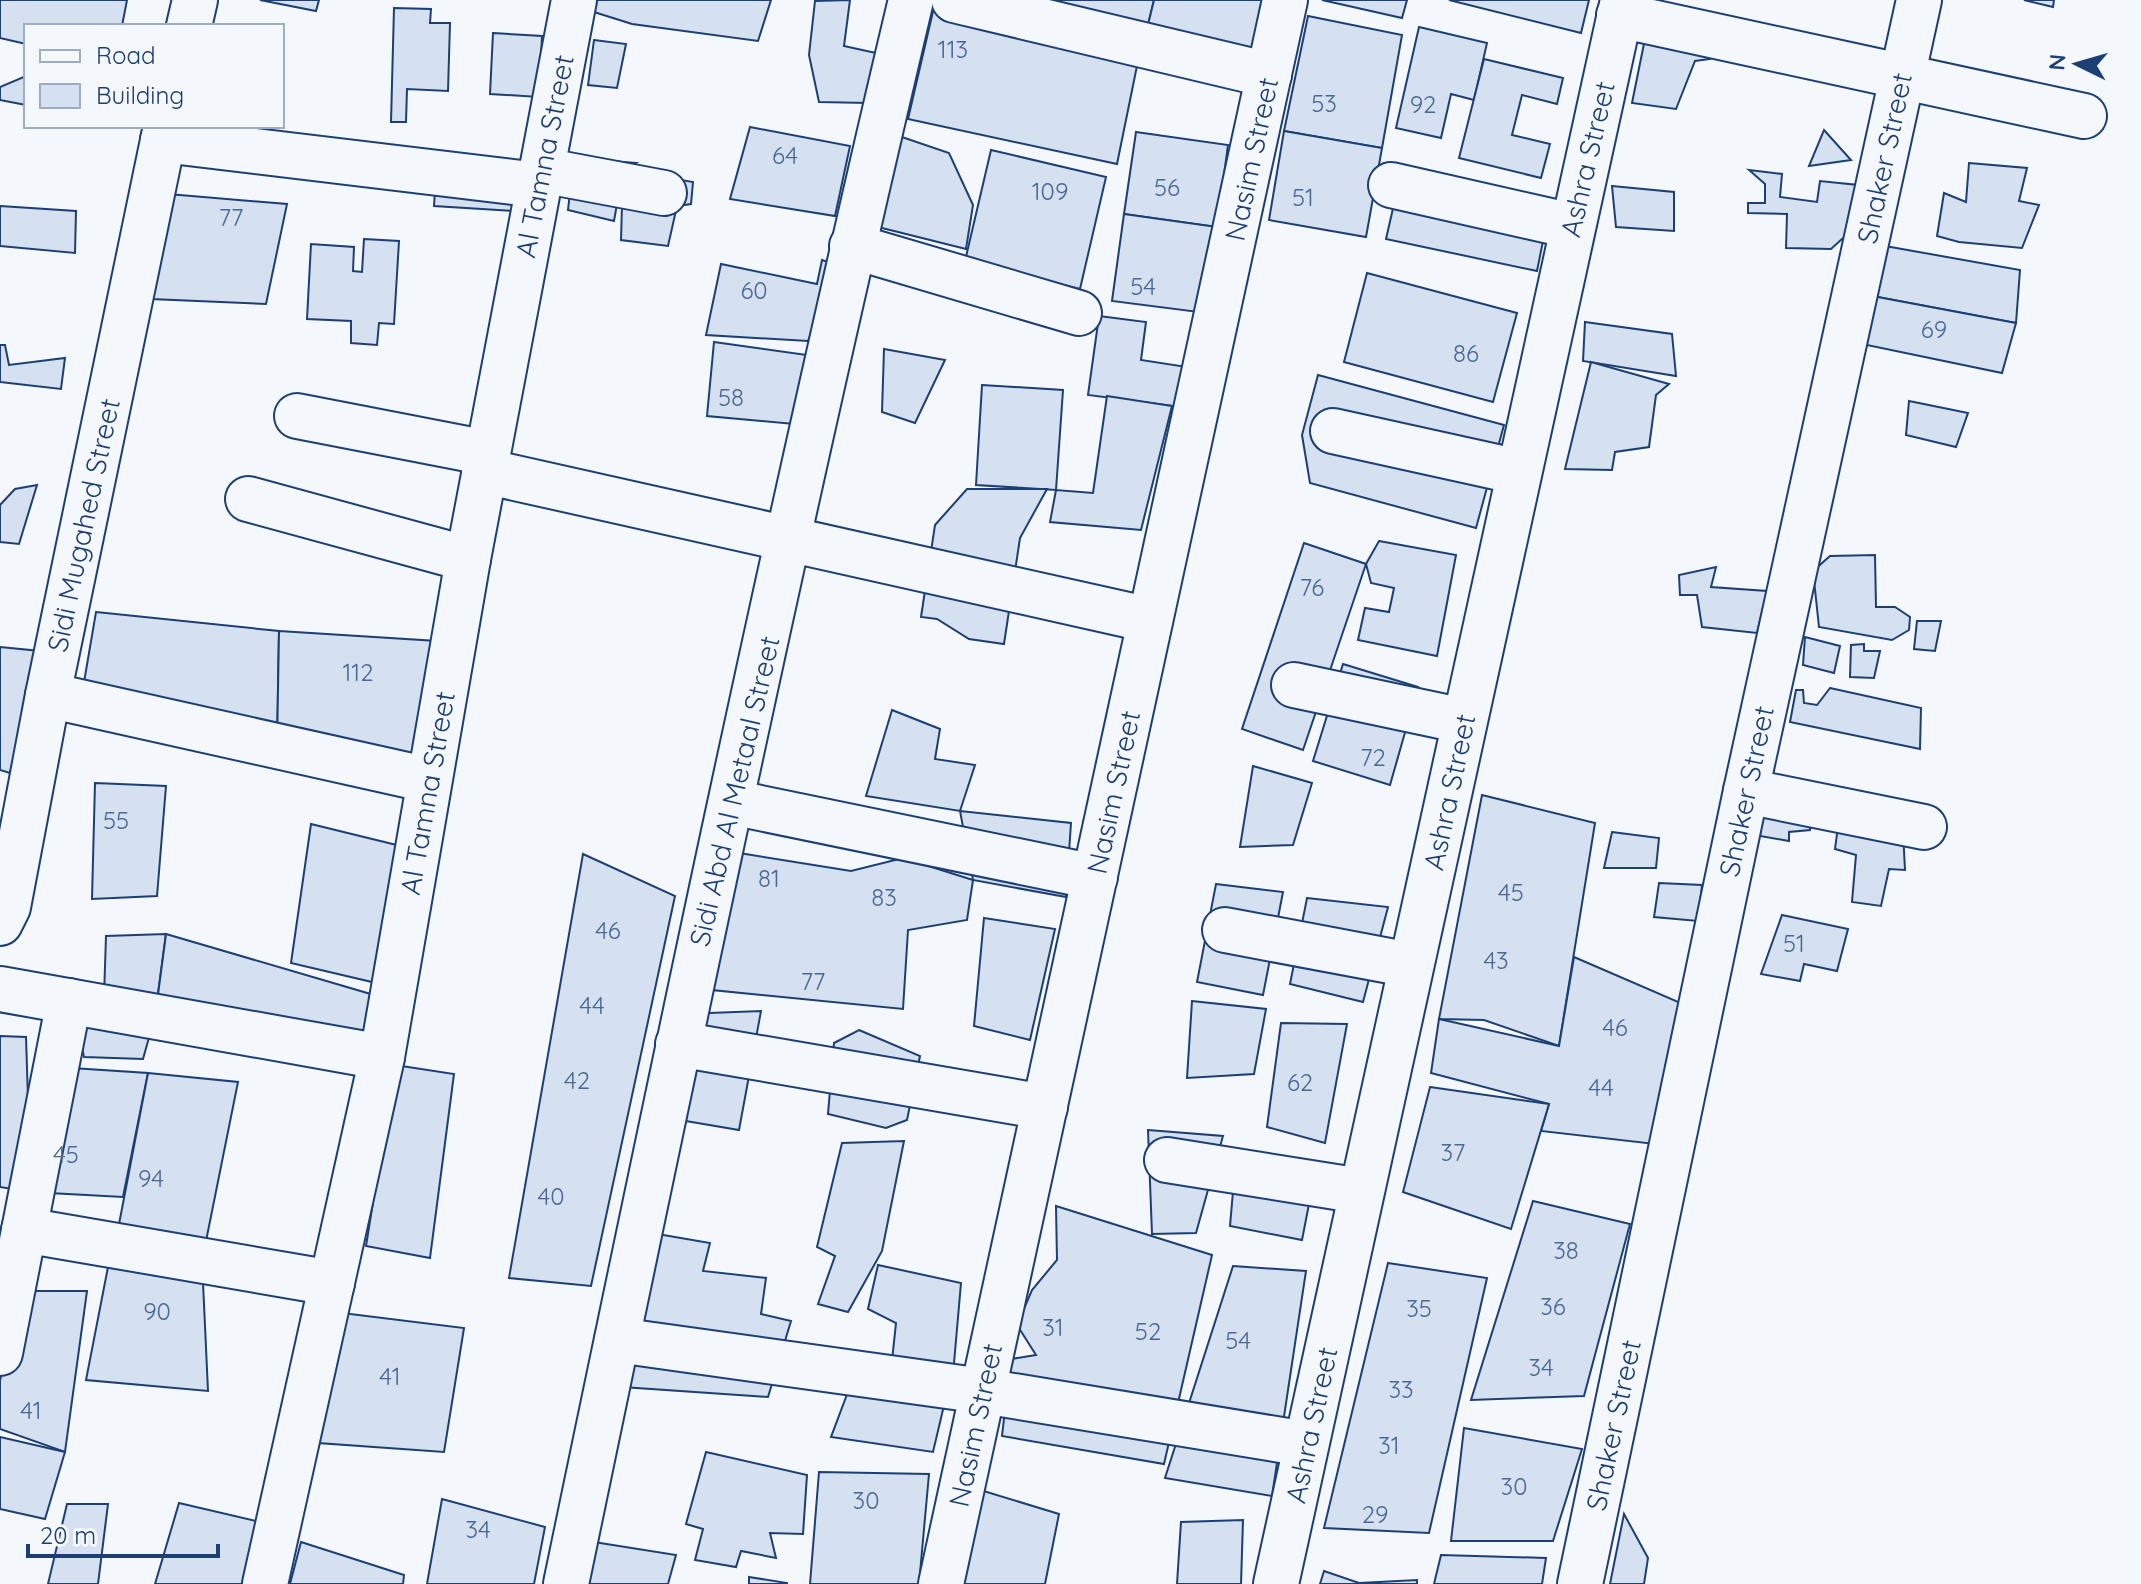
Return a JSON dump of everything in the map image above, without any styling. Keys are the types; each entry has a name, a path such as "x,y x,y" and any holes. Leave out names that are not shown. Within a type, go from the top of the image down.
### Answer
{"street":[{"path":"189,24 195,0"},
{"name":"Al Tamna Street","path":"265,1584 382,1057 468,559 574,0"},
{"name":"Sidi Abd Al Metaal Street","path":"566,1584 678,1044 852,246 911,0"},
{"path":"954,0 1269,75"},
{"name":"Nasim Street","path":"941,1584 1285,0"},
{"name":"Shaker Street","path":"1580,1584 1746,791 1919,0"},
{"path":"1621,8 2084,116"},
{"name":"Ashra Street","path":"1276,1584 1621,8"},
{"path":"165,133 664,193"},
{"name":"Sidi Mugahed Street","path":"0,923 8,907 48,695 165,133"},
{"path":"1391,185 1572,226"},
{"path":"852,246 1079,313"},
{"path":"297,416 789,539 1150,620"},
{"path":"1333,431 1519,472"},
{"path":"248,499 468,559"},
{"path":"1294,685 1464,721"},
{"path":"48,695 429,780"},
{"path":"1746,791 1924,827"},
{"path":"731,802 1095,877"},
{"path":"1225,930 1411,965"},
{"path":"0,989 382,1057"},
{"path":"0,1353 69,1001"},
{"path":"678,1044 1045,1107"},
{"path":"1167,1160 1361,1191"},
{"path":"24,1230 332,1283"},
{"path":"617,1340 983,1391 1306,1444"}],"building":[{"path":"0,0 127,0 122,24 24,24 24,44 0,38"},
{"path":"260,0 319,0 316,11"},
{"path":"597,0 771,0 758,41 632,24 594,12"},
{"path":"850,0 844,46 876,53 868,103 819,102 809,55 815,1"},
{"path":"1044,0 1154,0 1146,33"},
{"path":"1154,0 1268,0 1254,59 1146,33"},
{"path":"1322,0 1407,0 1402,18"},
{"path":"1449,0 1589,0 1581,33"},
{"path":"2024,0 2054,0 2053,7"},
{"path":"1652,4 1702,14 1710,59 1695,61 1676,109 1632,103"},
{"path":"934,7 1138,61 1117,164 908,119"},
{"path":"394,8 431,9 430,23 450,23 448,91 407,89 406,122 391,122"},
{"path":"1308,16 1402,35 1382,148 1284,131"},
{"path":"1419,27 1487,43 1474,100 1451,94 1441,138 1396,128"},
{"path":"493,33 542,36 539,97 490,94"},
{"path":"594,40 626,44 617,88 588,85"},
{"path":"1484,59 1563,78 1557,104 1522,95 1512,135 1550,144 1541,178 1459,158"},
{"path":"24,77 24,105 0,100 0,87"},
{"path":"750,127 850,146 835,216 730,199"},
{"path":"1824,130 1851,160 1809,166"},
{"path":"1284,131 1382,148 1366,237 1269,220"},
{"path":"1136,132 1228,145 1217,227 1124,214"},
{"path":"896,135 949,153 973,205 966,249 874,226"},
{"path":"991,150 1106,177 1080,289 965,261"},
{"path":"574,158 636,163 623,170 614,221 568,210"},
{"path":"437,162 518,166 515,211 434,206"},
{"path":"1969,163 2027,168 2019,201 2039,205 2022,248 1959,242 1937,236 1944,193 1966,202"},
{"path":"623,170 693,182 691,204 677,206 668,246 621,240"},
{"path":"1749,170 1782,174 1780,197 1817,202 1820,181 1858,185 1853,229 1831,249 1786,248 1787,214 1748,213 1748,203 1765,203 1765,184"},
{"path":"1612,186 1674,192 1674,231 1616,227"},
{"path":"168,194 287,204 266,304 151,299"},
{"path":"1394,204 1544,236 1537,271 1386,239"},
{"path":"0,206 76,211 75,253 0,246"},
{"path":"1124,214 1217,227 1206,313 1112,301"},
{"path":"364,239 399,241 394,324 379,323 377,345 351,343 351,321 307,319 311,244 354,247 353,271 362,272"},
{"path":"1885,246 2020,270 2016,323 1867,295"},
{"path":"822,260 837,265 808,341 706,335 721,264 817,284"},
{"path":"1367,273 1517,313 1493,402 1344,362"},
{"path":"1867,295 2016,323 2002,373 1862,344"},
{"path":"1099,316 1146,322 1141,360 1187,367 1181,407 1088,395"},
{"path":"1585,322 1672,334 1676,376 1583,361"},
{"path":"714,342 814,356 794,424 707,416"},
{"path":"0,345 5,345 9,365 65,358 61,389 0,382"},
{"path":"884,349 945,360 915,423 882,412"},
{"path":"1591,362 1669,384 1656,395 1649,447 1615,452 1612,470 1565,469"},
{"path":"1318,375 1504,425 1476,528 1310,483 1302,435"},
{"path":"982,385 1063,390 1056,490 976,485"},
{"path":"1107,396 1172,406 1141,530 1050,522 1056,490 1093,493"},
{"path":"1909,401 1968,413 1956,447 1906,435"},
{"path":"37,485 19,544 0,542 0,505 15,489"},
{"path":"967,489 1047,489 1020,538 1004,644 969,639 937,619 921,617 935,525"},
{"path":"1379,541 1456,555 1437,656 1358,640 1365,608 1389,612 1394,588 1371,583 1366,564"},
{"path":"1304,543 1366,564 1303,750 1242,729"},
{"path":"1875,555 1876,607 1895,607 1910,617 1909,630 1892,640 1819,627 1813,571 1830,556"},
{"path":"1716,567 1711,587 1767,591 1757,633 1702,627 1697,595 1680,595 1679,575"},
{"path":"96,612 279,631 277,747 83,688"},
{"path":"1917,621 1941,621 1935,651 1914,649"},
{"path":"279,631 453,642 449,770 277,747"},
{"path":"1805,637 1840,646 1834,673 1803,665"},
{"path":"1864,644 1864,651 1880,651 1874,678 1850,677 1851,645"},
{"path":"0,647 40,651 10,773 0,770"},
{"path":"1343,664 1418,687 1390,785 1313,761"},
{"path":"1830,688 1921,708 1920,749 1790,722 1796,690 1803,690 1804,703 1817,705"},
{"path":"892,710 940,729 935,759 975,765 960,811 866,796"},
{"path":"1253,766 1312,783 1293,845 1240,847"},
{"path":"95,783 166,786 157,896 92,899"},
{"path":"1763,794 1810,804 1810,830 1789,832 1789,841 1760,836"},
{"path":"1482,795 1595,823 1559,1046 1484,1020 1439,1019"},
{"path":"960,811 1071,823 1066,897 973,880"},
{"path":"1839,819 1903,831 1905,870 1889,869 1881,906 1852,902 1856,855 1835,849"},
{"path":"311,824 417,850 372,982 291,963"},
{"path":"1612,832 1659,838 1656,868 1604,868"},
{"path":"733,852 851,871 903,858 973,880 967,920 908,930 903,1009 712,990"},
{"path":"583,854 675,896 591,1286 509,1278"},
{"path":"1659,883 1702,885 1698,921 1654,917"},
{"path":"1216,884 1283,892 1263,995 1197,982"},
{"path":"1307,898 1388,907 1363,1002 1290,984"},
{"path":"1782,915 1848,929 1837,971 1804,964 1800,981 1761,974"},
{"path":"984,918 1055,929 1030,1040 974,1026"},
{"path":"166,934 155,1016 104,997 106,936"},
{"path":"166,934 391,1000 364,1055 157,1002"},
{"path":"1574,957 1683,1004 1655,1144 1541,1131 1549,1104 1431,1073 1439,1019 1559,1046"},
{"path":"1192,1001 1266,1009 1254,1074 1187,1078"},
{"path":"761,1011 739,1130 662,1117 684,1014"},
{"path":"155,1016 143,1059 84,1057 76,1019"},
{"path":"1281,1023 1347,1024 1325,1143 1267,1127"},
{"path":"859,1030 920,1056 907,1120 886,1128 828,1114 834,1043"},
{"path":"0,1036 26,1037 31,1192 0,1187"},
{"path":"395,1065 454,1074 430,1258 366,1246"},
{"path":"56,1067 148,1073 123,1197 31,1192"},
{"path":"148,1073 238,1082 202,1261 115,1245"},
{"path":"1430,1087 1549,1104 1511,1229 1403,1192"},
{"path":"1148,1130 1223,1136 1196,1233 1152,1234"},
{"path":"904,1141 882,1251 848,1312 818,1304 835,1256 817,1247 842,1143"},
{"path":"1316,1168 1302,1240 1230,1226 1234,1180"},
{"path":"1533,1201 1630,1224 1584,1396 1471,1400"},
{"path":"1056,1206 1212,1255 1164,1464 1002,1436 1011,1359 1036,1355 1017,1325 1032,1290 1057,1260"},
{"path":"640,1231 710,1243 703,1271 766,1278 761,1314 791,1321 768,1397 608,1386"},
{"path":"202,1261 208,1391 86,1380 109,1262"},
{"path":"1388,1263 1487,1278 1429,1533 1324,1528"},
{"path":"878,1265 961,1283 954,1363 933,1452 831,1437 863,1352 890,1379 896,1323 868,1309"},
{"path":"1233,1266 1306,1271 1272,1496 1165,1478"},
{"path":"28,1291 87,1291 65,1452 0,1429 0,1380"},
{"path":"326,1311 464,1328 444,1452 318,1443"},
{"path":"1464,1428 1582,1449 1553,1541 1451,1541"},
{"path":"0,1437 65,1452 45,1519 0,1509"},
{"path":"706,1452 807,1475 803,1534 770,1533 776,1558 741,1551 736,1567 695,1560 703,1529 686,1524"},
{"path":"819,1472 929,1474 919,1584 810,1584"},
{"path":"977,1489 1059,1514 1045,1584 958,1584"},
{"path":"442,1499 545,1527 534,1584 427,1584"},
{"path":"179,1503 265,1523 251,1584 155,1584"},
{"path":"67,1504 108,1504 98,1584 48,1584"},
{"path":"1624,1514 1648,1558 1644,1584 1610,1584"},
{"path":"1243,1520 1241,1584 1177,1584 1181,1522"},
{"path":"575,1539 676,1555 668,1584 575,1584"},
{"path":"301,1542 404,1575 403,1584 290,1584"},
{"path":"1441,1555 1546,1558 1542,1584 1434,1584"},
{"path":"1324,1571 1359,1583 1417,1580 1417,1584 1320,1584"},
{"path":"749,1577 787,1583 787,1584 749,1584"}]}
